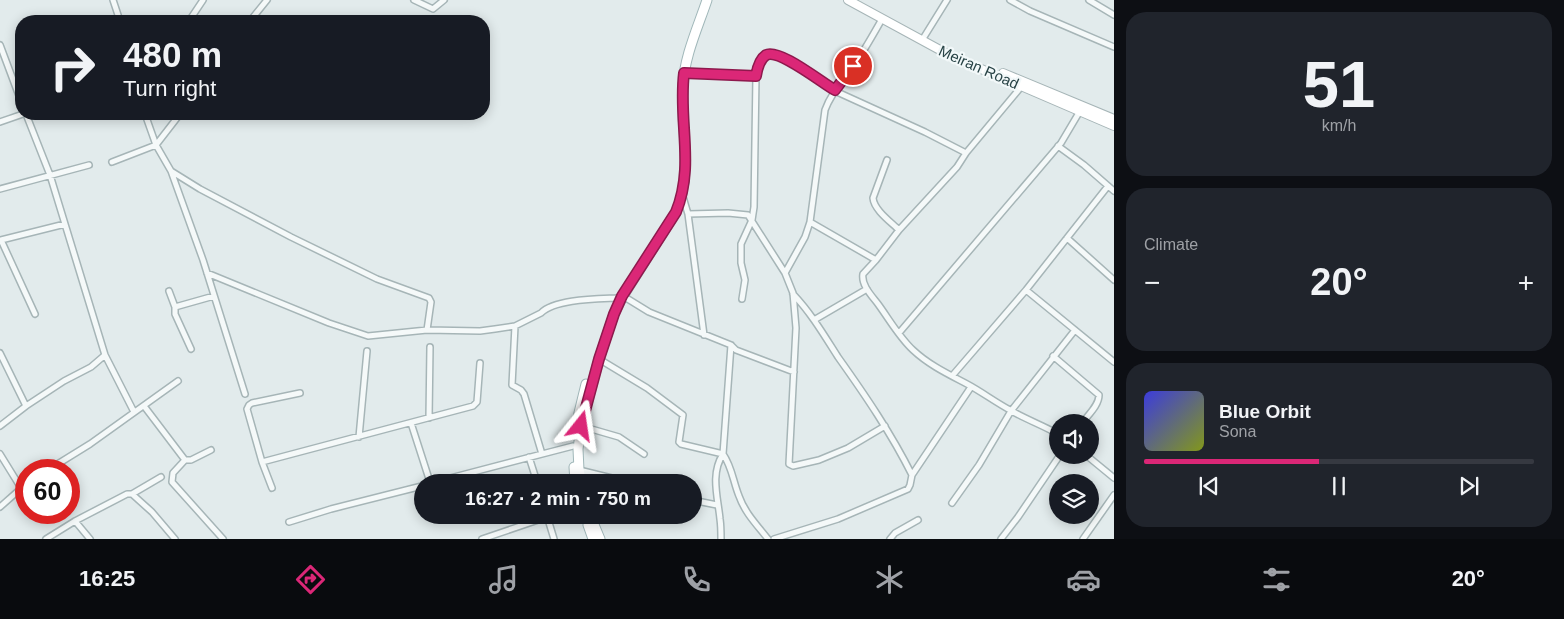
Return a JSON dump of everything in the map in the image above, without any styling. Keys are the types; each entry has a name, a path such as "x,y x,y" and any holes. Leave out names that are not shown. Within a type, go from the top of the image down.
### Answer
{"main road":[{"path":"580,474 578,449 581,426 599,359 614,314 620,297 677,199 681,177 678,85 683,60 701,0"},
{"path":"575,474 573,446 579,408 609,314 668,226 682,197 686,166 682,97 684,73 706,0"},
{"name":"Meiran Road","path":"848,0 951,56 1114,126"},
{"name":"Meiran Road","path":"856,0 956,53 1114,120"},
{"path":"587,524 593,539"},
{"path":"594,524 600,539"}],"street":[{"path":"113,0 118,15"},
{"path":"193,15 203,0"},
{"path":"255,15 267,0"},
{"path":"414,0 433,9 444,0"},
{"path":"924,37 947,0"},
{"path":"1010,0 1030,11 1114,47"},
{"path":"1089,0 1114,15"},
{"path":"785,273 805,237 810,222 825,110 835,90 853,66 882,19"},
{"path":"0,45 1,53 15,87"},
{"path":"742,299 745,280 742,264 742,244 752,220 755,174 756,76 760,62 764,57 769,54 789,60 835,90 966,153"},
{"path":"684,73 756,76"},
{"path":"1021,87 966,153 957,167 899,230 863,274 862,280 899,333 917,353 935,367 971,386 1010,411 1049,429"},
{"path":"899,333 1058,146 1080,111"},
{"path":"0,122 15,117"},
{"path":"27,120 50,175 105,355 134,412"},
{"path":"147,120 156,145 171,171 207,273 245,394"},
{"path":"112,162 156,145 175,120"},
{"path":"1058,146 1114,191"},
{"path":"886,160 873,198 874,202 899,230"},
{"path":"0,189 90,165"},
{"path":"171,171 208,193 308,246 377,279 429,298 431,302 427,330"},
{"path":"952,376 1026,290 1108,186"},
{"path":"682,197 688,214 704,335"},
{"path":"688,214 737,213 748,215 785,273 793,293 796,328 789,464 793,466 818,460 848,448 885,426"},
{"path":"810,222 876,260"},
{"path":"35,314 0,239 65,224"},
{"path":"1067,238 1114,280"},
{"path":"207,273 278,303 368,336 427,330 480,331 516,326 544,310 563,304 588,299 620,297 649,312 731,346 736,350 794,372"},
{"path":"814,320 867,289"},
{"path":"1026,290 1114,362"},
{"path":"169,291 175,307 175,314 191,349"},
{"path":"793,293 814,320 885,426 898,446 912,475"},
{"path":"175,307 214,296"},
{"path":"516,326 512,385 524,394 542,454"},
{"path":"952,503 979,465 1010,411 1075,330"},
{"path":"721,539 721,521 717,505 716,470 718,461 723,454 731,346"},
{"path":"429,418 430,348"},
{"path":"359,437 367,351"},
{"path":"0,353 26,406"},
{"path":"0,426 64,381 92,367 105,355"},
{"path":"1053,356 1099,395 1098,402 1089,414"},
{"path":"599,359 647,388 684,415 679,442 681,444 723,454 732,469 745,510 768,539"},
{"path":"262,462 473,406 477,402 480,363"},
{"path":"66,459 90,444 178,381"},
{"path":"774,539 838,519 908,488 912,475 971,386"},
{"path":"272,488 262,462 248,409 249,405 300,393"},
{"path":"144,406 185,460"},
{"path":"412,423 428,474"},
{"path":"581,426 623,439 644,454"},
{"path":"466,474 573,446"},
{"path":"211,450 191,460 185,460 173,473 172,482 223,539"},
{"path":"0,454 15,474"},
{"path":"529,457 534,474"},
{"path":"1001,539 1054,464"},
{"path":"1097,464 1114,478"},
{"path":"579,470 595,474"},
{"path":"80,519 127,494 132,494 161,477"},
{"path":"289,522 331,509 414,488"},
{"path":"0,507 15,494"},
{"path":"132,494 152,512 175,539"},
{"path":"1083,539 1114,495"},
{"path":"702,502 717,505"},
{"path":"890,539 895,533 918,520"},
{"path":"46,539 72,524"},
{"path":"77,524 90,539"},
{"path":"482,539 524,524"},
{"path":"549,524 554,539"}],"route":[{"path":"581,426 599,359 614,314 622,296 668,226 682,197 685,186 686,166 682,97 684,73 756,76 762,59 771,54 789,60 835,90 853,66"}]}
